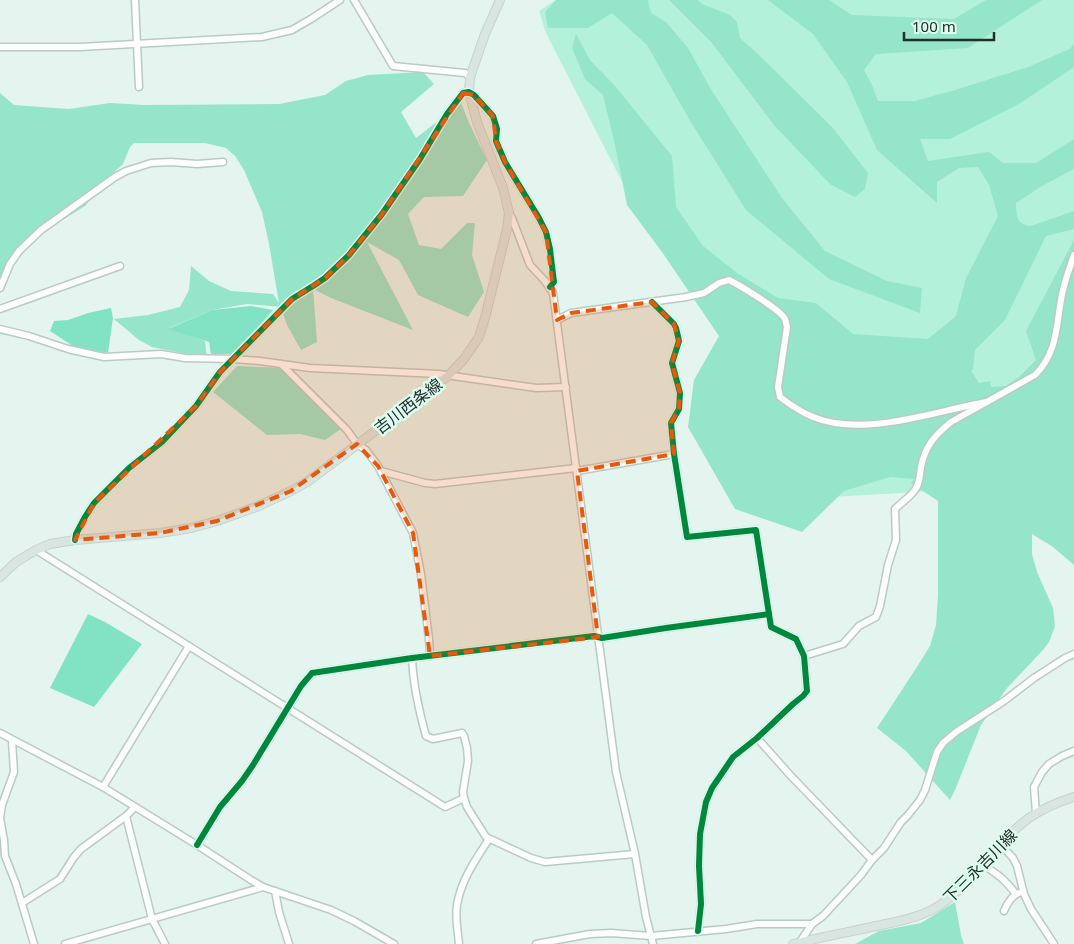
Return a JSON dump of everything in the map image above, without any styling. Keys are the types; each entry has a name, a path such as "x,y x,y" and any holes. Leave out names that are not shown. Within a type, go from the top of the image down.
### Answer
{"main road":[{"name":"吉川西条線","path":"0,577 16,562 50,544 160,533 190,528 217,521 256,507 291,491 448,376 464,359 479,337 485,318 508,213 503,188 477,122 469,92 470,77 500,0"},
{"name":"下三永吉川線","path":"797,943 903,920 922,914 942,904 958,892 1000,845 1028,818 1056,803 1074,797"}],"street":[{"path":"135,0 139,87"},
{"path":"0,47 70,48 262,37 292,30 340,0"},
{"path":"354,0 393,66 464,73 470,77"},
{"path":"75,540 79,528 94,503 129,468 162,442 196,406 220,372 292,299 325,278 349,255 382,214 420,159 447,114 463,93 469,92 474,95 493,116 497,129 496,141 505,162 546,232 554,282 550,287"},
{"path":"0,288 10,264 19,251 41,230 115,177 151,163 196,164 223,162"},
{"path":"508,213 512,218 530,264 553,292 616,772 653,944"},
{"path":"804,656 843,644 859,626 876,617 896,540 895,509 916,489 923,456 927,447 939,432 951,422 1035,375 1040,370 1055,342 1064,283 1074,256"},
{"path":"0,309 120,266"},
{"path":"557,320 571,313 704,293 719,283 729,280 742,286 785,318 787,326 778,387 780,396 811,416 846,424 863,425 900,420 988,402"},
{"path":"652,302 674,324 679,341 672,363 680,393 679,409 671,422 686,537 756,530 771,628 796,639 804,656 807,691 757,738 733,757 712,788 706,802 700,834 701,904 698,930"},
{"path":"0,329 68,349 104,357 161,354 185,358 234,359 280,363 310,368 439,374 536,388 566,387"},
{"path":"280,363 348,430 357,444 366,450 381,471 413,533 421,574 430,656"},
{"path":"381,471 434,484 576,470 674,454"},
{"path":"36,550 445,807 464,798"},
{"path":"197,845 220,807 253,765 301,686 312,673 412,658 594,636 602,638 769,614"},
{"path":"103,787 188,646"},
{"path":"797,943 812,924 823,916 861,875 920,800 937,752 943,743 1034,678 1074,654"},
{"path":"412,658 412,670 426,736 433,739 462,733 464,736 468,761 463,792 464,798 486,837 531,858 545,862 634,854"},
{"path":"0,733 12,741 103,787 264,887 339,914 394,944"},
{"path":"757,738 872,860"},
{"path":"12,741 14,772 2,805 0,818 4,840 3,856 22,903 34,944"},
{"path":"1036,813 1034,787 1042,772 1049,764 1074,751"},
{"path":"22,903 60,879 74,857 82,849 135,807"},
{"path":"126,816 152,919 165,944"},
{"path":"458,944 457,906 459,897 469,870 489,839"},
{"path":"1000,845 1017,866 1023,891 1031,909 1054,944"},
{"path":"983,864 1000,875 1016,894"},
{"path":"64,944 264,887"},
{"path":"275,891 289,944"},
{"path":"1004,911 1009,901 1016,894 1023,891"},
{"path":"536,944 597,934 612,933 651,936 756,924 812,924"}],"highlighted area":[{"path":"463,93 474,95 493,116 496,141 505,162 546,232 557,320 571,313 652,302 674,324 679,341 672,363 680,393 679,409 671,423 674,454 577,471 598,637 430,656 413,533 378,466 357,444 291,491 217,521 160,533 75,540 94,503 196,406 220,372 292,299 325,278 349,255 382,214"}],"shaded area":[{"path":"556,0 1074,0 1074,483 796,499 733,314 635,207 546,33 539,11"},
{"path":"556,0 648,0 651,13 666,22 688,48 712,91 782,198 825,251 887,281 922,288 920,313 829,279 746,210 689,119 647,45 612,13 588,28 548,28 545,12"},
{"path":"669,0 698,0 702,4 730,15 737,22 740,38 832,127 868,173 865,189 855,197 830,184 774,125 711,42"},
{"path":"768,0 829,0 852,15 954,19 986,0 1042,0 968,48 876,54 864,70 878,101 915,101 955,90 1028,67 1070,49 1074,44 1074,67 1019,104 950,139 920,139 928,161 989,152 1003,163 1036,163 1074,139 1074,169 1040,187 1016,203 1016,212 1020,222 1031,226 1074,211 1074,229 1046,236 1005,320 975,350 973,369 971,371 979,383 990,381 991,387 1005,386 1011,389 1015,386 1007,385 1019,377 1036,360 1026,331 1074,240 1074,565 1053,547 1032,534 1032,554 1037,572 1053,608 1055,626 1049,642 1007,688 981,725 950,800 906,751 877,728 930,646 936,625 938,596 938,501 911,483 917,476 914,479 890,477 844,491 802,532 735,509 688,427 694,380 719,336 662,252 627,205 603,95 585,79 572,48 576,34 590,60 615,86 672,156 676,207 703,246 737,273 778,298 816,303 853,334 928,339 956,316 966,278 998,216 989,185 978,167 959,168 937,182 937,203 877,150 847,82 813,34"},
{"path":"423,72 434,84 401,112 416,138 461,103 487,160 463,196 424,197 408,214 419,245 441,249 467,223 475,223 472,255 484,292 468,317 418,295 399,260 367,242 413,330 313,289 317,342 301,350 287,325 281,307 247,304 212,310 169,328 205,341 207,358 152,347 139,340 114,319 148,315 180,307 189,290 191,266 209,281 231,291 273,294 279,303 262,212 244,170 235,156 226,148 205,143 134,143 130,147 123,164 111,175 85,206 38,235 0,281 0,93 14,105 69,109 110,103 144,105 279,104 325,95 346,81 368,75"},
{"path":"251,306 273,310 234,354 211,354 209,342 168,329 212,310"},
{"path":"111,308 113,318 108,353 76,348 50,331 54,321 68,320"},
{"path":"237,366 285,368 341,429 325,440 300,434 267,435 213,392"},
{"path":"88,614 142,644 94,707 50,688"},
{"path":"955,902 964,944 855,944 879,931 921,923"}],"cycle path":[{"path":"75,540 76,534 94,503 129,468 162,442 196,406 220,372 292,299 325,278 349,255 382,214 420,159 447,114 463,93 469,92 474,95 493,116 497,129 496,141 505,162 546,232 554,282 550,287"},
{"path":"652,302 674,324 679,341 672,363 680,393 679,409 671,423 687,537 756,530 771,627 796,639 804,656 807,691 757,738 733,757 712,788 706,802 700,834 701,904 698,931"},
{"path":"197,845 220,807 253,765 301,686 312,673 412,658 594,636 602,638 769,614"}]}
